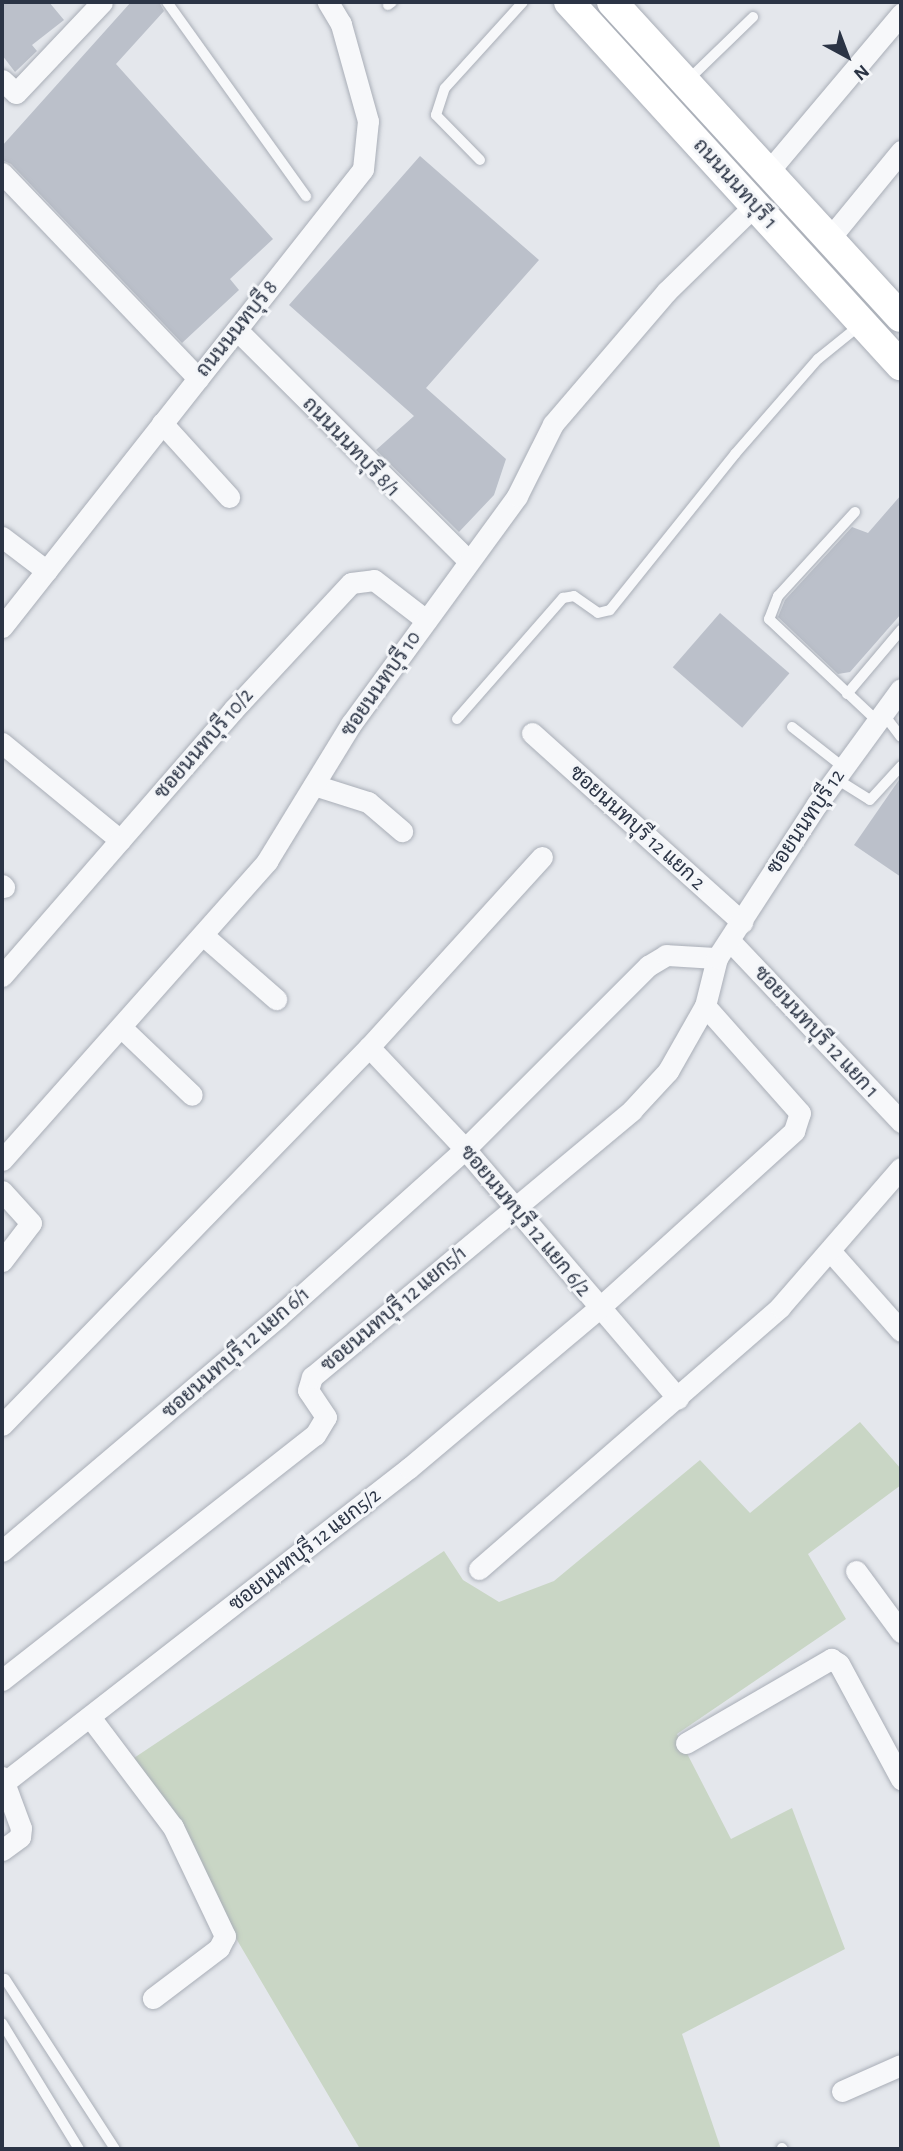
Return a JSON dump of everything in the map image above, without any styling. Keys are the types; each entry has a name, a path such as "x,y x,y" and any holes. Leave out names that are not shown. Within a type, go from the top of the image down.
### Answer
{"main road":[{"name":"ถนนนนทบุรี 1","path":"569,2 901,365"},
{"name":"ถนนนนทบุรี 1","path":"612,2 901,317"}],"street":[{"name":"ถนนนนทบุรี 8","path":"2,627 363,169 368,121 341,24 328,2"},
{"path":"2,80 16,93 96,4"},
{"path":"768,172 901,14"},
{"path":"830,239 901,151"},
{"path":"2,173 198,378"},
{"name":"ซอยนนทบุรี 10","path":"2,1160 123,1029 280,844 314,785 426,620 517,496 554,424 666,292 754,206"},
{"name":"ถนนนนทบุรี 8/1","path":"237,330 468,560"},
{"path":"162,423 229,497"},
{"path":"2,537 47,571"},
{"name":"ซอยนนทบุรี 10/2","path":"2,976 351,583 374,580 426,620"},
{"name":"ซอยนนทบุรี 12","path":"717,958 731,942 839,772 901,689"},
{"name":"ซอยนนทบุรี 12 แยก 2","path":"532,733 742,922"},
{"path":"2,743 120,840"},
{"path":"314,785 368,802 402,831"},
{"path":"2,1425 369,1047 542,857"},
{"path":"204,936 276,999"},
{"name":"ซอยนนทบุรี 12 แยก 1","path":"731,942 901,1122"},
{"name":"ซอยนนทบุรี 12 แยก 6/1","path":"2,1551 269,1325 465,1149 657,958 717,958"},
{"name":"ซอยนนทบุรี 12 แยก5/1","path":"2,1680 314,1435 326,1417 308,1390 312,1377 632,1110 668,1071 705,1006 717,958"},
{"name":"ซอยนนทบุรี 12 แยก5/2","path":"3,1779 90,1717 370,1500 598,1309 800,1121 800,1113 705,1006"},
{"path":"123,1029 192,1095"},
{"name":"ซอยนนทบุรี 12 แยก 6/2","path":"369,1047 465,1149 513,1210 678,1398"},
{"path":"479,1569 678,1398 832,1253 901,1168"},
{"path":"2,1191 30,1223 2,1261"},
{"path":"832,1253 901,1331"},
{"path":"856,1571 901,1632"},
{"path":"686,1743 831,1659 839,1664 901,1779"},
{"path":"90,1717 173,1827 225,1936 219,1948 153,1998"},
{"path":"2,1850 20,1837 21,1828 3,1779"},
{"path":"842,2091 901,2065"}],"lane":[{"path":"167,2 306,196"},
{"path":"480,160 436,115 445,88 523,2"},
{"path":"686,82 753,17"},
{"path":"457,719 563,598 574,596 598,613 610,610 735,453 835,342 862,324"},
{"path":"855,512 778,596 769,619 847,694 879,716 901,737"},
{"path":"847,694 901,630"},
{"path":"792,727 870,800 901,766"},
{"path":"5,1979 115,2149"},
{"path":"2,2024 79,2149"}],"green space":[{"path":"860,1422 901,1469 901,1485 808,1554 846,1619 677,1734 731,1839 792,1808 845,1949 682,2034 721,2149 360,2149 131,1760 444,1551 463,1580 499,1602 554,1581 700,1460 750,1513"}],"building":[{"path":"2,2 49,2 64,20 32,45 37,51 15,72 2,55"},
{"path":"131,2 159,2 164,11 116,64 273,239 230,279 239,290 182,343 11,164 2,160 2,146"},
{"path":"420,156 539,260 426,388 506,459 494,495 459,532 376,450 414,416 289,305"},
{"path":"901,495 901,614 850,672 838,674 778,617 785,600 852,527 868,533"},
{"path":"720,613 789,673 742,728 673,667"},
{"path":"901,777 901,877 854,845"}]}
